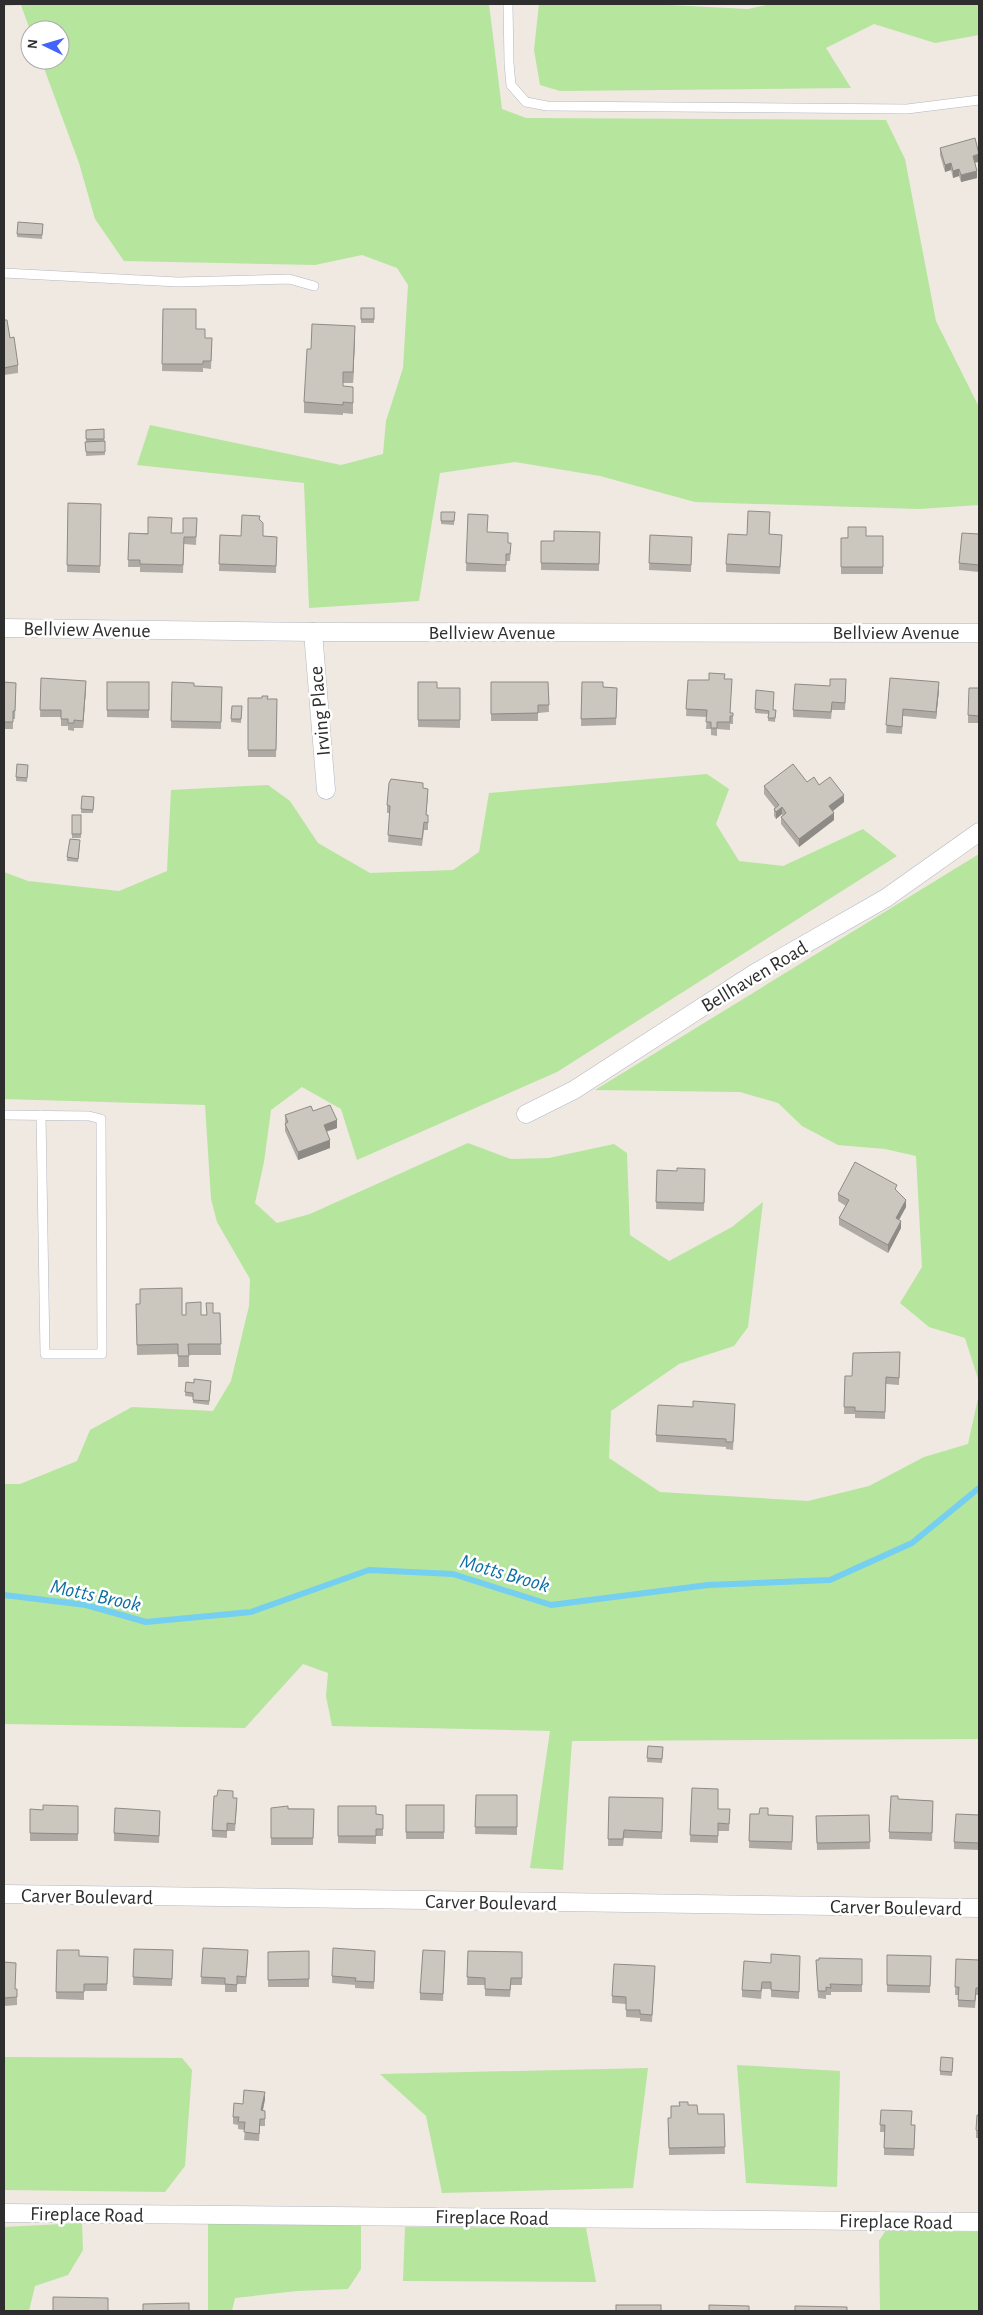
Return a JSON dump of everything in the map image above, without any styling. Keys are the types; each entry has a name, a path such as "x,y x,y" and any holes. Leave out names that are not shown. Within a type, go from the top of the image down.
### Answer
{"street":[{"name":"Bellview Avenue","path":"4,628 313,632 979,633"},
{"name":"Irving Place","path":"313,632 326,790"},
{"name":"Bellhaven Road","path":"526,1114 574,1090 754,973 886,898 979,832"},
{"name":"Carver Boulevard","path":"4,1894 979,1908"},
{"name":"Fireplace Road","path":"4,2213 979,2222"}],"lane":[{"path":"508,4 511,85 522,98 547,106 908,109 979,100"},
{"path":"4,273 178,282 289,279 314,286"},
{"path":"4,1115 42,1115 89,1116 101,1119 102,1354 45,1354 42,1115"}],"green space":[{"path":"4,4 489,4 502,109 526,118 886,120 905,159 936,321 979,407 979,505 919,509 695,502 600,476 515,462 440,473 419,601 309,608 304,483 137,465 150,425 341,465 383,454 386,421 403,368 408,285 397,268 362,255 315,265 124,261 95,219 79,163 45,70 70,70 70,20 26,20 21,5 4,6"},
{"path":"539,4 649,4 748,9 771,4 979,4 979,35 935,43 874,24 826,48 851,88 560,91 540,85 534,50"},
{"path":"707,774 729,789 716,824 739,861 783,866 863,829 897,856 557,1072 357,1160 341,1109 302,1087 271,1110 264,1162 255,1203 277,1223 310,1214 468,1143 511,1159 549,1158 614,1144 627,1153 630,1235 669,1261 732,1227 763,1202 748,1327 734,1346 679,1364 611,1411 609,1458 660,1492 808,1501 869,1486 924,1457 968,1444 979,1394 979,1739 572,1741 563,1870 530,1868 550,1731 332,1726 326,1696 328,1673 303,1664 245,1728 4,1724 4,1484 20,1484 77,1461 90,1430 132,1407 213,1411 231,1381 249,1306 250,1279 217,1222 211,1199 205,1105 4,1099 4,872 28,881 119,891 167,871 171,790 268,785 290,801 318,843 370,873 453,870 479,852 489,793"},
{"path":"979,854 979,1382 965,1338 929,1327 900,1303 922,1267 916,1156 885,1149 838,1145 802,1126 778,1103 740,1092 595,1090"},
{"path":"4,2057 182,2058 192,2070 185,2166 165,2192 4,2190"},
{"path":"737,2065 840,2071 837,2187 746,2183"},
{"path":"648,2068 633,2188 442,2193 426,2116 380,2074"},
{"path":"208,2222 361,2222 361,2269 348,2289 297,2291 235,2298 232,2311 208,2311"},
{"path":"82,2223 83,2250 68,2275 35,2286 29,2311 4,2311 4,2227"},
{"path":"405,2227 586,2228 596,2282 403,2281"},
{"path":"886,2230 979,2232 979,2311 880,2311 879,2241"}],"building":[{"path":"975,138 979,154 973,156 977,171 961,175 959,169 953,171 951,163 945,165 940,148"},
{"path":"18,222 43,224 42,235 17,234"},
{"path":"361,308 374,308 374,319 361,319"},
{"path":"163,309 196,309 196,329 205,329 205,338 212,338 211,361 203,361 203,364 162,364"},
{"path":"4,320 7,320 10,338 14,337 18,365 4,368"},
{"path":"312,324 355,326 353,372 343,372 343,386 353,387 353,403 343,402 343,405 304,402 307,349 311,349"},
{"path":"104,429 104,439 86,439 86,430"},
{"path":"105,441 105,452 86,452 85,442"},
{"path":"68,503 101,504 100,566 67,565"},
{"path":"748,511 770,512 769,534 782,535 780,567 726,564 728,534 747,535"},
{"path":"441,512 455,512 454,521 441,521"},
{"path":"468,514 488,515 487,532 508,533 508,543 511,543 510,554 506,554 506,565 466,563"},
{"path":"242,515 260,516 259,519 263,523 263,536 277,537 276,566 219,564 220,535 241,536"},
{"path":"148,517 172,518 171,533 183,533 183,518 197,518 196,537 184,537 183,565 140,564 140,560 128,560 129,533 148,534"},
{"path":"848,527 866,527 866,536 883,536 883,567 841,567 841,538 848,538"},
{"path":"554,531 600,532 599,564 541,563 541,541 554,541"},
{"path":"962,533 979,534 979,565 959,563"},
{"path":"650,535 692,537 691,565 649,563"},
{"path":"709,673 725,674 724,679 732,679 730,713 733,713 733,716 730,716 730,722 717,722 717,728 711,728 711,722 706,722 707,710 686,709 688,680 709,680"},
{"path":"41,678 86,681 83,721 74,720 74,723 68,723 68,719 61,719 61,710 40,710"},
{"path":"890,678 939,682 936,712 903,709 902,727 886,725"},
{"path":"830,679 846,679 845,703 832,702 831,712 793,710 795,684 830,686"},
{"path":"4,682 16,683 13,722 4,722"},
{"path":"107,682 149,682 149,710 107,710"},
{"path":"172,682 194,683 194,686 222,687 221,722 171,721"},
{"path":"418,682 437,682 437,688 460,688 460,720 418,720"},
{"path":"491,682 548,682 549,705 538,705 538,713 491,714"},
{"path":"582,682 603,682 603,687 617,688 616,718 581,719"},
{"path":"969,688 979,688 979,716 968,715"},
{"path":"756,690 774,692 773,710 776,710 775,718 768,718 769,711 755,709"},
{"path":"262,696 268,696 267,699 277,699 276,750 248,750 248,698 262,698"},
{"path":"232,706 242,706 241,719 231,719"},
{"path":"17,764 28,765 27,778 16,777"},
{"path":"793,764 807,782 814,777 819,785 830,777 844,795 829,806 834,813 799,839 781,817 786,813 782,807 776,812 774,809 779,805 764,786"},
{"path":"391,779 423,783 423,788 428,789 426,815 428,815 428,823 424,822 422,839 388,835 390,806 387,805"},
{"path":"82,796 94,797 93,810 81,809"},
{"path":"72,815 81,815 81,834 72,834"},
{"path":"70,839 80,840 78,859 67,857"},
{"path":"330,1105 337,1120 324,1125 330,1140 298,1152 285,1124 288,1122 285,1115 311,1106 313,1111"},
{"path":"855,1162 897,1185 895,1189 906,1200 896,1218 901,1221 888,1245 839,1218 849,1200 838,1194"},
{"path":"677,1168 705,1169 704,1203 656,1202 657,1170 677,1171"},
{"path":"182,1288 182,1315 186,1315 186,1303 201,1302 201,1315 207,1315 206,1303 213,1303 213,1313 220,1313 221,1344 188,1344 189,1356 178,1356 178,1344 137,1345 136,1304 140,1304 140,1289"},
{"path":"900,1352 899,1378 886,1377 885,1412 855,1411 855,1407 844,1407 845,1376 852,1376 853,1353"},
{"path":"194,1379 211,1381 209,1401 193,1400 193,1393 185,1392 186,1382 194,1383"},
{"path":"693,1401 735,1404 733,1442 726,1442 726,1439 656,1435 658,1405 693,1407"},
{"path":"648,1746 663,1747 662,1759 647,1758"},
{"path":"692,1788 718,1789 718,1809 730,1809 729,1824 718,1823 718,1836 690,1835"},
{"path":"218,1790 233,1791 233,1798 237,1798 235,1824 227,1823 227,1831 212,1830 214,1796 217,1796"},
{"path":"476,1795 517,1795 517,1827 475,1827"},
{"path":"891,1796 898,1796 898,1799 933,1801 932,1833 889,1832"},
{"path":"609,1797 663,1798 662,1832 624,1830 623,1839 608,1839"},
{"path":"43,1805 78,1806 78,1834 30,1833 30,1809 43,1810"},
{"path":"406,1805 444,1805 444,1832 406,1832"},
{"path":"288,1806 288,1809 314,1809 313,1838 271,1838 271,1808"},
{"path":"338,1806 376,1806 376,1814 383,1815 383,1829 376,1829 376,1836 338,1836"},
{"path":"115,1808 160,1811 159,1836 114,1833"},
{"path":"760,1808 768,1808 768,1815 793,1816 792,1842 749,1841 750,1814 759,1814"},
{"path":"956,1814 979,1815 979,1843 954,1842"},
{"path":"869,1815 870,1842 817,1843 816,1816"},
{"path":"203,1948 248,1950 246,1977 237,1976 237,1985 225,1984 225,1978 201,1977"},
{"path":"333,1948 375,1951 374,1982 355,1981 356,1978 332,1976"},
{"path":"134,1949 173,1950 172,1979 133,1977"},
{"path":"57,1950 79,1950 79,1956 108,1957 107,1984 84,1984 84,1992 56,1992"},
{"path":"423,1950 445,1951 443,1994 420,1993"},
{"path":"309,1951 309,1979 268,1980 268,1952"},
{"path":"468,1951 522,1952 522,1978 511,1978 510,1990 485,1989 485,1978 467,1977"},
{"path":"771,1954 800,1956 799,1992 771,1990 771,1982 762,1982 761,1991 742,1990 744,1961 771,1963"},
{"path":"887,1955 931,1956 930,1986 887,1985"},
{"path":"819,1958 862,1959 862,1985 830,1984 831,1988 826,1987 826,1991 818,1991 816,1960 819,1960"},
{"path":"956,1959 979,1960 979,1988 976,1988 975,2001 958,2000 959,1987 955,1987"},
{"path":"4,1962 16,1963 15,1989 17,1989 17,1997 4,1998"},
{"path":"614,1964 655,1966 652,2015 640,2014 640,2010 626,2010 626,1997 612,1996"},
{"path":"941,2057 953,2058 952,2072 940,2071"},
{"path":"244,2090 265,2092 261,2110 265,2111 265,2119 260,2119 259,2134 244,2132 245,2122 238,2122 239,2117 233,2117 234,2103 243,2104"},
{"path":"679,2102 697,2105 698,2114 724,2114 725,2147 669,2148 668,2118 671,2118 671,2106 680,2106"},
{"path":"881,2110 912,2111 911,2125 915,2125 914,2149 884,2148 885,2125 880,2125"},
{"path":"977,2115 979,2115 979,2131 976,2130"},
{"path":"53,2297 108,2298 108,2311 53,2311"},
{"path":"189,2303 189,2311 143,2311 143,2304"},
{"path":"616,2305 661,2305 661,2311 616,2311"},
{"path":"709,2305 749,2306 749,2311 709,2311"},
{"path":"795,2306 847,2307 847,2311 795,2311"}],"waterway":[{"name":"Motts Brook","path":"4,1595 86,1605 146,1622 251,1612 369,1570 453,1574 551,1605 708,1585 830,1580 912,1543 979,1488"}]}
